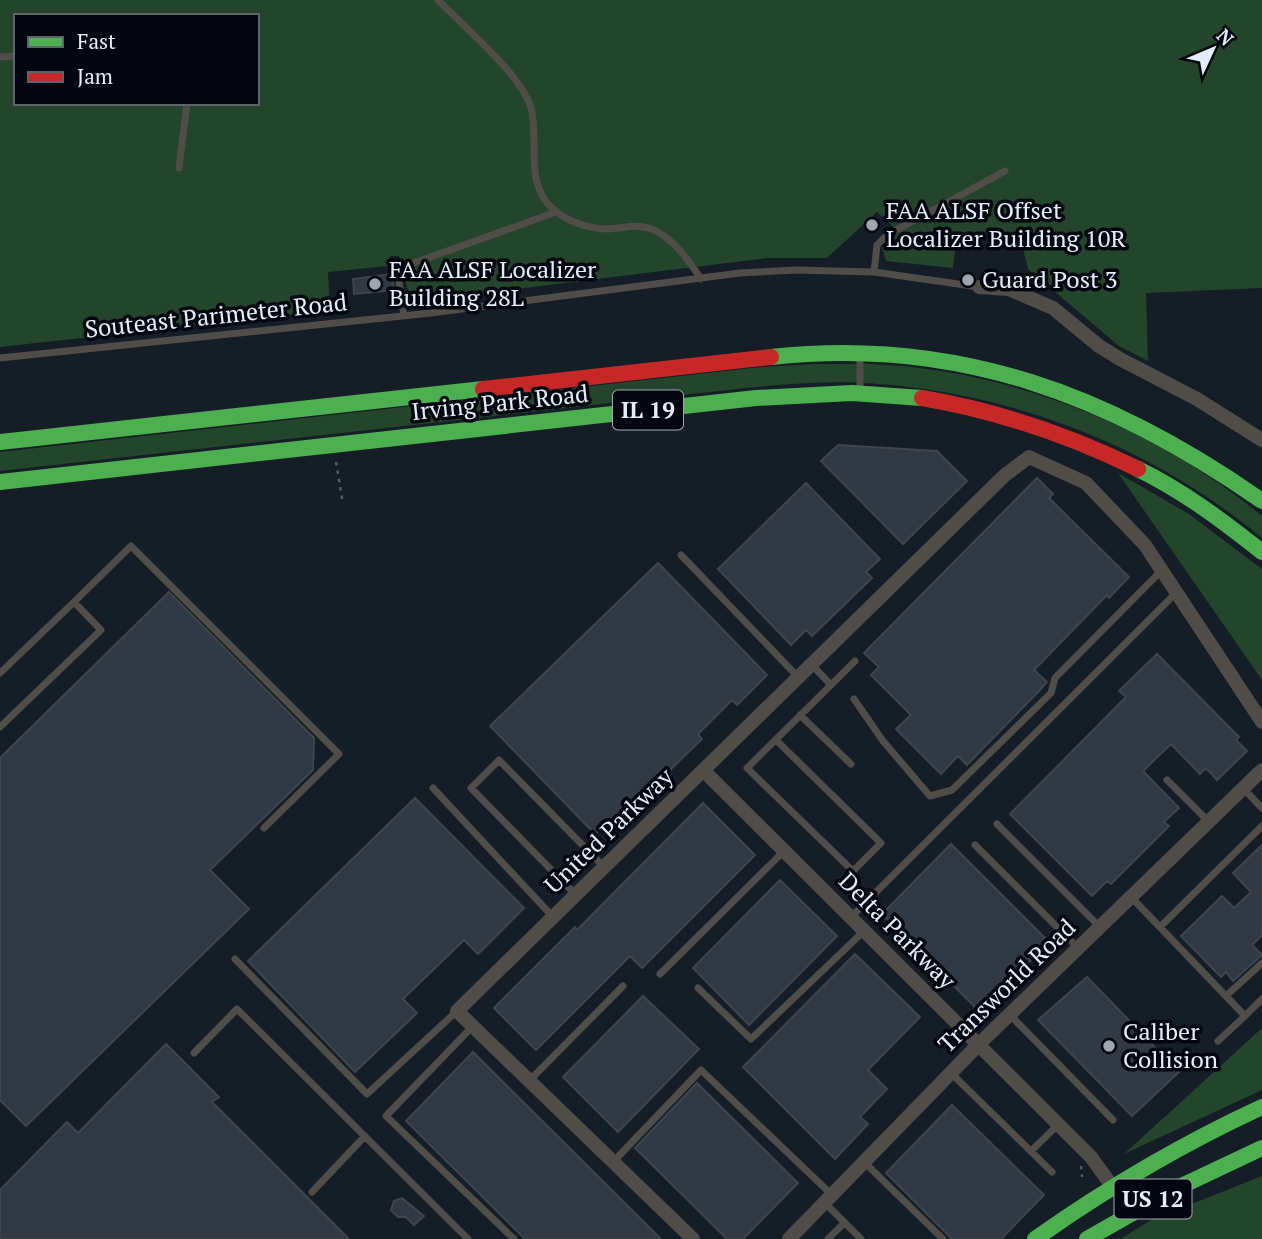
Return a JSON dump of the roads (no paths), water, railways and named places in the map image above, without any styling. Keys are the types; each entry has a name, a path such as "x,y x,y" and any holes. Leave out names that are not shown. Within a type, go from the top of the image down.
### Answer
{"main road":[{"name":"Irving Park Road","path":"0,442 787,355 860,353 928,359 987,370 1052,388 1155,431 1200,457 1262,501"},
{"name":"Irving Park Road","path":"0,482 755,398 806,394 910,396 972,408 1043,427 1077,440 1167,484 1206,509 1262,552"},
{"name":"US 12","path":"1035,1239 1112,1186 1204,1133 1262,1107"},
{"name":"US 12","path":"1087,1239 1154,1198 1220,1165 1262,1148"},
{"path":"1220,1165 1262,1165"}],"street":[{"path":"979,287 1009,289 1053,308 1099,346 1198,398 1262,440"},
{"name":"United Parkway","path":"457,1011 1005,475 1029,457 1086,483 1145,545 1162,570"},
{"path":"1162,570 1262,722"},
{"name":"Transworld Road","path":"789,1239 979,1045 1262,770"},
{"name":"Delta Parkway","path":"704,771 1091,1157 1112,1186"},
{"path":"457,1011 693,1239"}],"lane":[{"path":"438,0 516,79 531,107 535,178 549,205 556,212 580,224 605,229 635,225 653,229 680,249 701,279"},
{"path":"179,168 187,105"},
{"path":"874,272 877,245 887,235 1005,171"},
{"path":"404,316 397,269 556,212"},
{"name":"Souteast Parimeter Road","path":"0,358 404,316 740,273 796,270 874,272 979,287"},
{"path":"860,353 860,394"},
{"path":"0,673 131,545 339,754 264,828"},
{"path":"681,555 799,677"},
{"path":"854,699 883,741 930,796 953,790 1051,693 1055,678 1162,570"},
{"path":"851,917 1177,593"},
{"path":"0,727 101,630 75,602"},
{"path":"776,740 881,843 853,871 747,768 855,661"},
{"path":"812,665 831,685"},
{"path":"800,715 852,764"},
{"path":"576,895 471,788 499,760 605,867"},
{"path":"1167,780 1209,822"},
{"path":"433,788 554,917"},
{"path":"1244,788 1262,808"},
{"path":"997,824 1100,927"},
{"path":"1160,927 1262,826"},
{"path":"975,845 1078,948"},
{"path":"660,974 784,851"},
{"path":"1131,897 1245,1016"},
{"path":"698,988 751,1040 865,931"},
{"path":"235,958 367,1094 457,1011"},
{"path":"1226,996 1262,963"},
{"path":"529,1081 623,986"},
{"path":"1218,1041 1262,999"},
{"path":"194,1053 237,1009 468,1239"},
{"path":"1010,1015 1113,1120"},
{"path":"473,1026 386,1116 514,1239"},
{"path":"613,1162 701,1070 828,1199 844,1223 861,1239"},
{"path":"951,1073 1052,1172"},
{"path":"1031,1152 1059,1125"},
{"path":"312,1192 365,1136"},
{"path":"864,1162 943,1239"},
{"path":"828,1239 844,1223"}],"place":[{"name":"FAA ALSF Offset Localizer Building 10R","path":"872,225"},
{"name":"Guard Post 3","path":"968,280"},
{"name":"FAA ALSF Localizer Building 28L","path":"375,284"},
{"name":"Caliber Collision","path":"1109,1046"}]}
